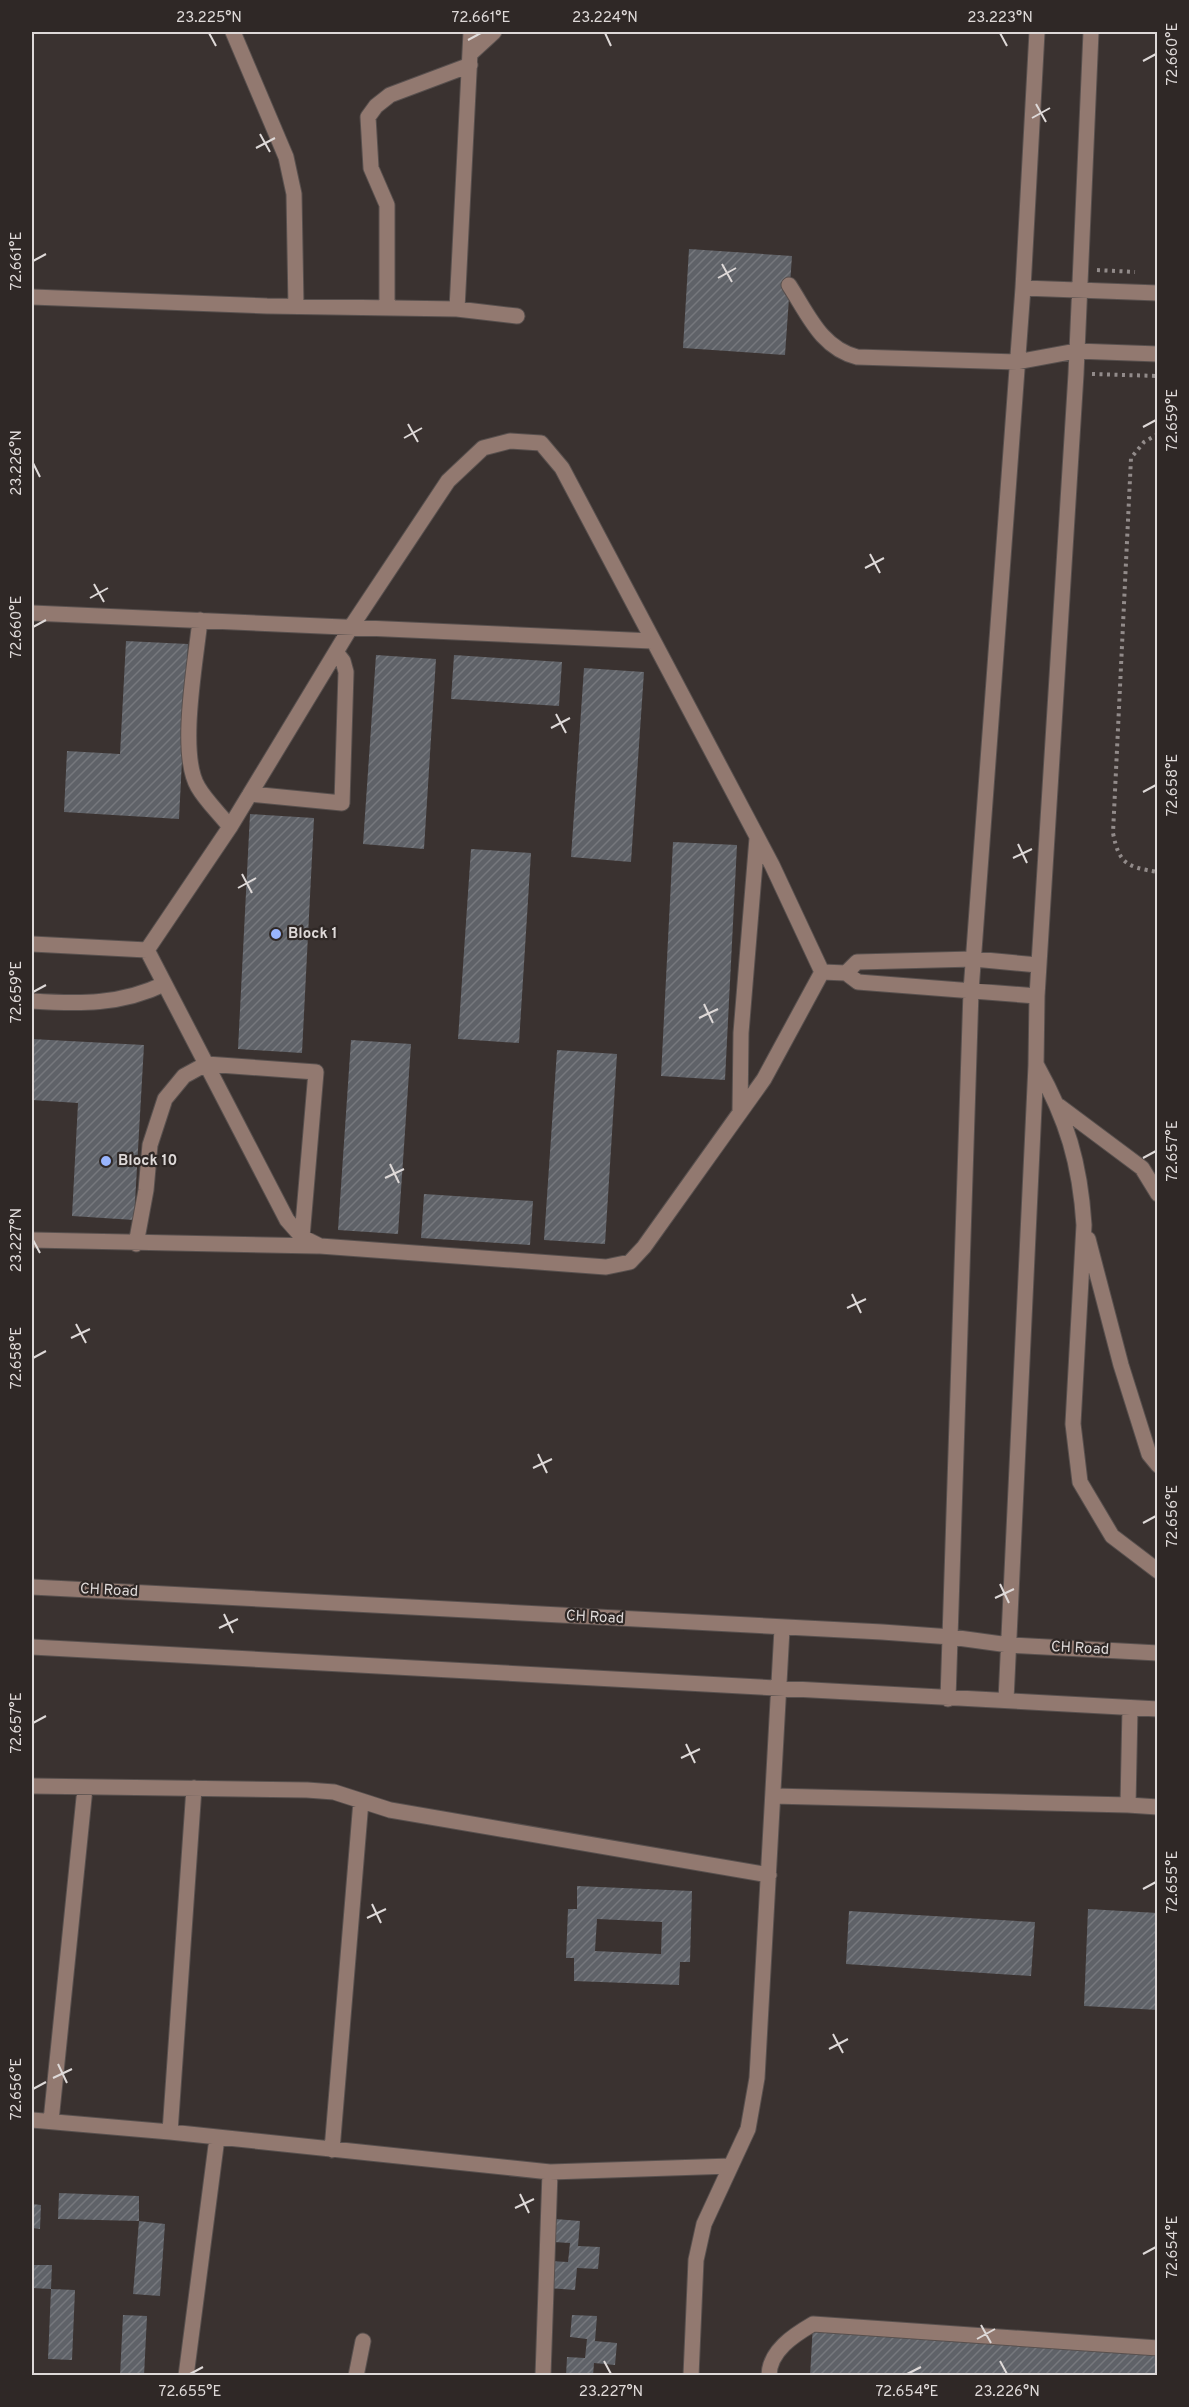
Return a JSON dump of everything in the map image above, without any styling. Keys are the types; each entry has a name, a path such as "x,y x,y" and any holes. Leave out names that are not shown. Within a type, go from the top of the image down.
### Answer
{"street":[{"path":"233,32 286,157 294,194 296,306"},
{"path":"457,309 471,32"},
{"path":"387,308 387,205 372,168 368,117 376,106 390,95 470,60 494,32"},
{"path":"948,1699 971,991 1023,288 1037,32"},
{"path":"1006,1700 1036,1065 1038,965 1076,374 1091,32"},
{"path":"789,285 826,342 839,352 857,357 1017,362 1076,351 1158,354"},
{"path":"1023,288 1158,293"},
{"path":"32,297 457,309 517,316"},
{"path":"147,950 230,827 351,627 448,481 483,448 510,441 541,443 562,468 758,838 822,972"},
{"path":"32,613 652,641"},
{"path":"200,620 188,743 190,765 197,786 230,827"},
{"path":"250,794 342,803 346,672 343,661 336,652"},
{"path":"740,1113 741,1033 758,838"},
{"path":"32,944 147,950"},
{"path":"147,950 287,1220 302,1237 320,1246"},
{"path":"846,973 857,962 974,959 1038,965"},
{"path":"822,972 846,973 858,982 1037,996"},
{"path":"32,1240 135,1244 320,1246 606,1267 630,1262 644,1247 764,1079 822,972"},
{"path":"32,1001 87,1004 115,1001 143,994 164,984"},
{"path":"135,1244 146,1190 150,1145 165,1099 184,1076 206,1064 316,1072 302,1237"},
{"path":"1036,1065 1059,1106 1076,1156 1084,1225 1121,1365 1149,1454 1158,1465"},
{"path":"1059,1106 1142,1168 1158,1194"},
{"path":"1084,1225 1074,1424 1080,1482 1112,1536 1158,1571"},
{"name":"CH Road","path":"32,1587 951,1637 1009,1645 1158,1653"},
{"path":"691,2376 696,2260 708,2214 748,2129 757,2078 782,1629"},
{"path":"32,1647 1158,1709"},
{"path":"1128,1805 1131,1708"},
{"path":"32,1786 334,1792 390,1810 769,1875"},
{"path":"51,2121 85,1788"},
{"path":"170,2132 194,1788"},
{"path":"773,1796 1158,1807"},
{"path":"333,2150 361,1801"},
{"path":"32,2120 170,2132 550,2172 731,2166"},
{"path":"186,2376 217,2138"},
{"path":"543,2376 550,2172"},
{"path":"769,2376 778,2351 795,2334 813,2324 1158,2348"},
{"path":"356,2376 363,2340"}],"path":[{"path":"1079,269 1146,273"},
{"path":"1076,374 1158,376"},
{"path":"1158,434 1144,442 1131,458 1113,833 1117,854 1133,867 1158,872"}],"building":[{"path":"689,249 792,256 785,355 683,348"},
{"path":"126,641 188,644 179,819 64,812 67,751 120,754"},
{"path":"376,655 436,659 424,849 363,844"},
{"path":"454,655 562,662 559,706 451,699"},
{"path":"584,668 644,672 631,862 571,857"},
{"name":"Block 1","path":"250,814 314,818 302,1053 238,1049"},
{"path":"673,842 737,845 725,1080 661,1076"},
{"path":"471,849 531,853 519,1043 458,1039"},
{"name":"Block 10","path":"32,1039 144,1045 134,1220 72,1216 78,1103 32,1100"},
{"path":"351,1040 411,1044 398,1234 338,1230"},
{"path":"557,1050 617,1054 605,1244 544,1240"},
{"path":"424,1194 533,1201 530,1245 421,1238"},
{"path":"577,1886 692,1891 690,1962 680,1962 679,1985 574,1981 574,1958 566,1958 568,1909 577,1909","holes":["597,1919 662,1922 661,1954 595,1951"]},
{"path":"1088,1909 1158,1913 1158,2010 1084,2006"},
{"path":"849,1911 1035,1922 1031,1976 846,1964"},
{"path":"59,2193 139,2196 139,2221 58,2219"},
{"path":"32,2204 41,2205 40,2229 32,2228"},
{"path":"555,2219 580,2221 578,2246 600,2247 598,2269 577,2268 575,2290 548,2288 550,2261 568,2262 570,2243 553,2242"},
{"path":"139,2221 165,2224 160,2296 133,2294"},
{"path":"32,2265 52,2265 51,2289 32,2288"},
{"path":"51,2289 75,2290 72,2360 48,2359"},
{"path":"123,2315 147,2316 144,2376 120,2376"},
{"path":"572,2315 597,2316 595,2341 617,2343 615,2365 594,2363 593,2376 566,2376 567,2357 585,2358 587,2339 570,2337"},
{"path":"813,2324 1158,2348 1158,2376 810,2376"}],"place":[{"name":"Block 1","path":"276,934"},
{"name":"Block 10","path":"106,1161"}]}
